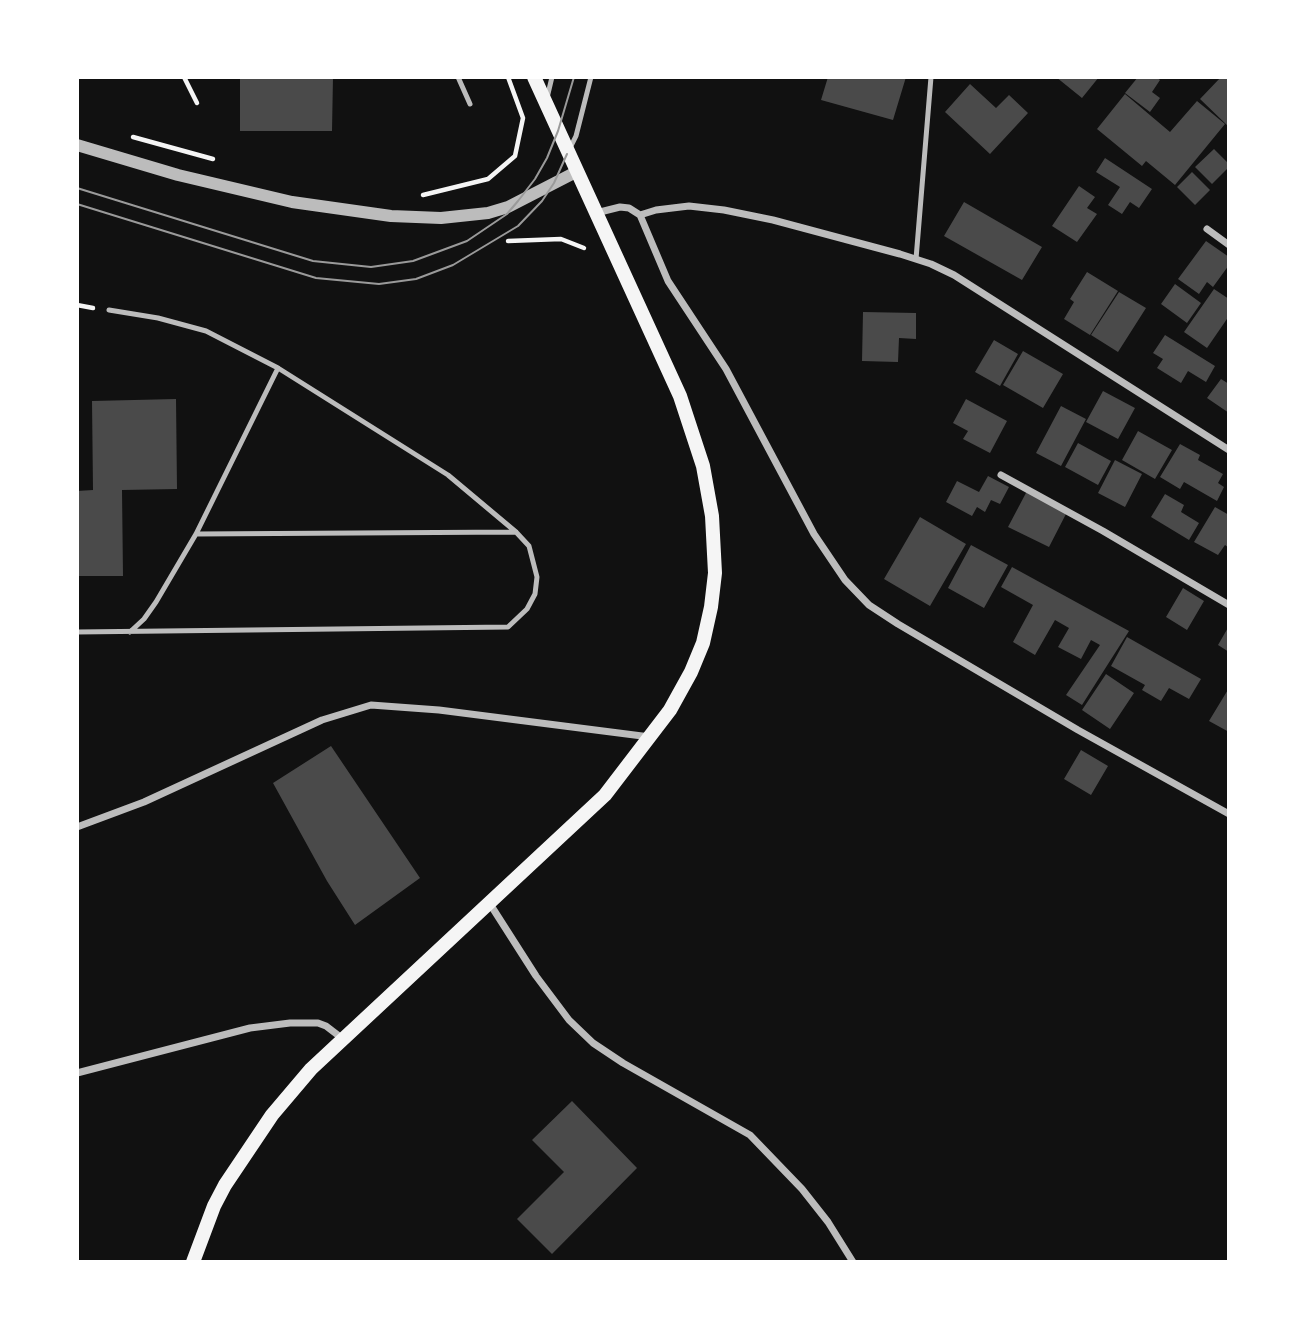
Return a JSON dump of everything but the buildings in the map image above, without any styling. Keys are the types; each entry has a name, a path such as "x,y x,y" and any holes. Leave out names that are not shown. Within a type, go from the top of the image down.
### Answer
{"main road":[{"path":"194,1262 214,1206 235,1167 290,1093 311,1069 606,795 683,688 703,643 715,573 712,516 703,466 680,396 534,77"}],"street":[{"path":"77,145 178,175 292,202 391,216 441,218 488,213 508,207 576,172"},
{"path":"595,213 620,206 640,215 668,281 726,369 814,534 845,580 869,605 1066,723 1229,814"},
{"path":"640,215 689,206 724,210 773,220 916,259 954,275 1229,450"},
{"path":"1207,229 1229,245"},
{"path":"1001,475 1229,605"},
{"path":"77,827 144,802 322,720 371,705 439,710 650,737"},
{"path":"490,904 536,976 569,1020 593,1043 623,1063 750,1135 802,1189 828,1222 853,1262"},
{"path":"77,1073 250,1028 318,1023 343,1039"}],"lane":[{"path":"458,77 470,104"},
{"path":"546,103 552,77"},
{"path":"567,154 576,136 591,77"},
{"path":"916,259 931,77"},
{"path":"77,632 508,627 527,609 535,594 537,577 529,546 448,475 278,368 206,331 158,318 109,310"},
{"path":"130,632 156,602 196,534 278,368"},
{"path":"196,534 516,532"}],"path":[{"path":"184,77 197,103"},
{"path":"413,196 436,193 488,179 515,156 523,118 508,77"},
{"path":"129,136 220,161"},
{"path":"508,242 561,239 584,248"}],"tram line":[{"path":"77,188 313,261 371,267 413,261 467,241 507,214 535,179 547,158 574,77"},
{"path":"77,204 316,278 379,284 416,279 453,265 518,226 542,201 554,183 567,154"}]}
